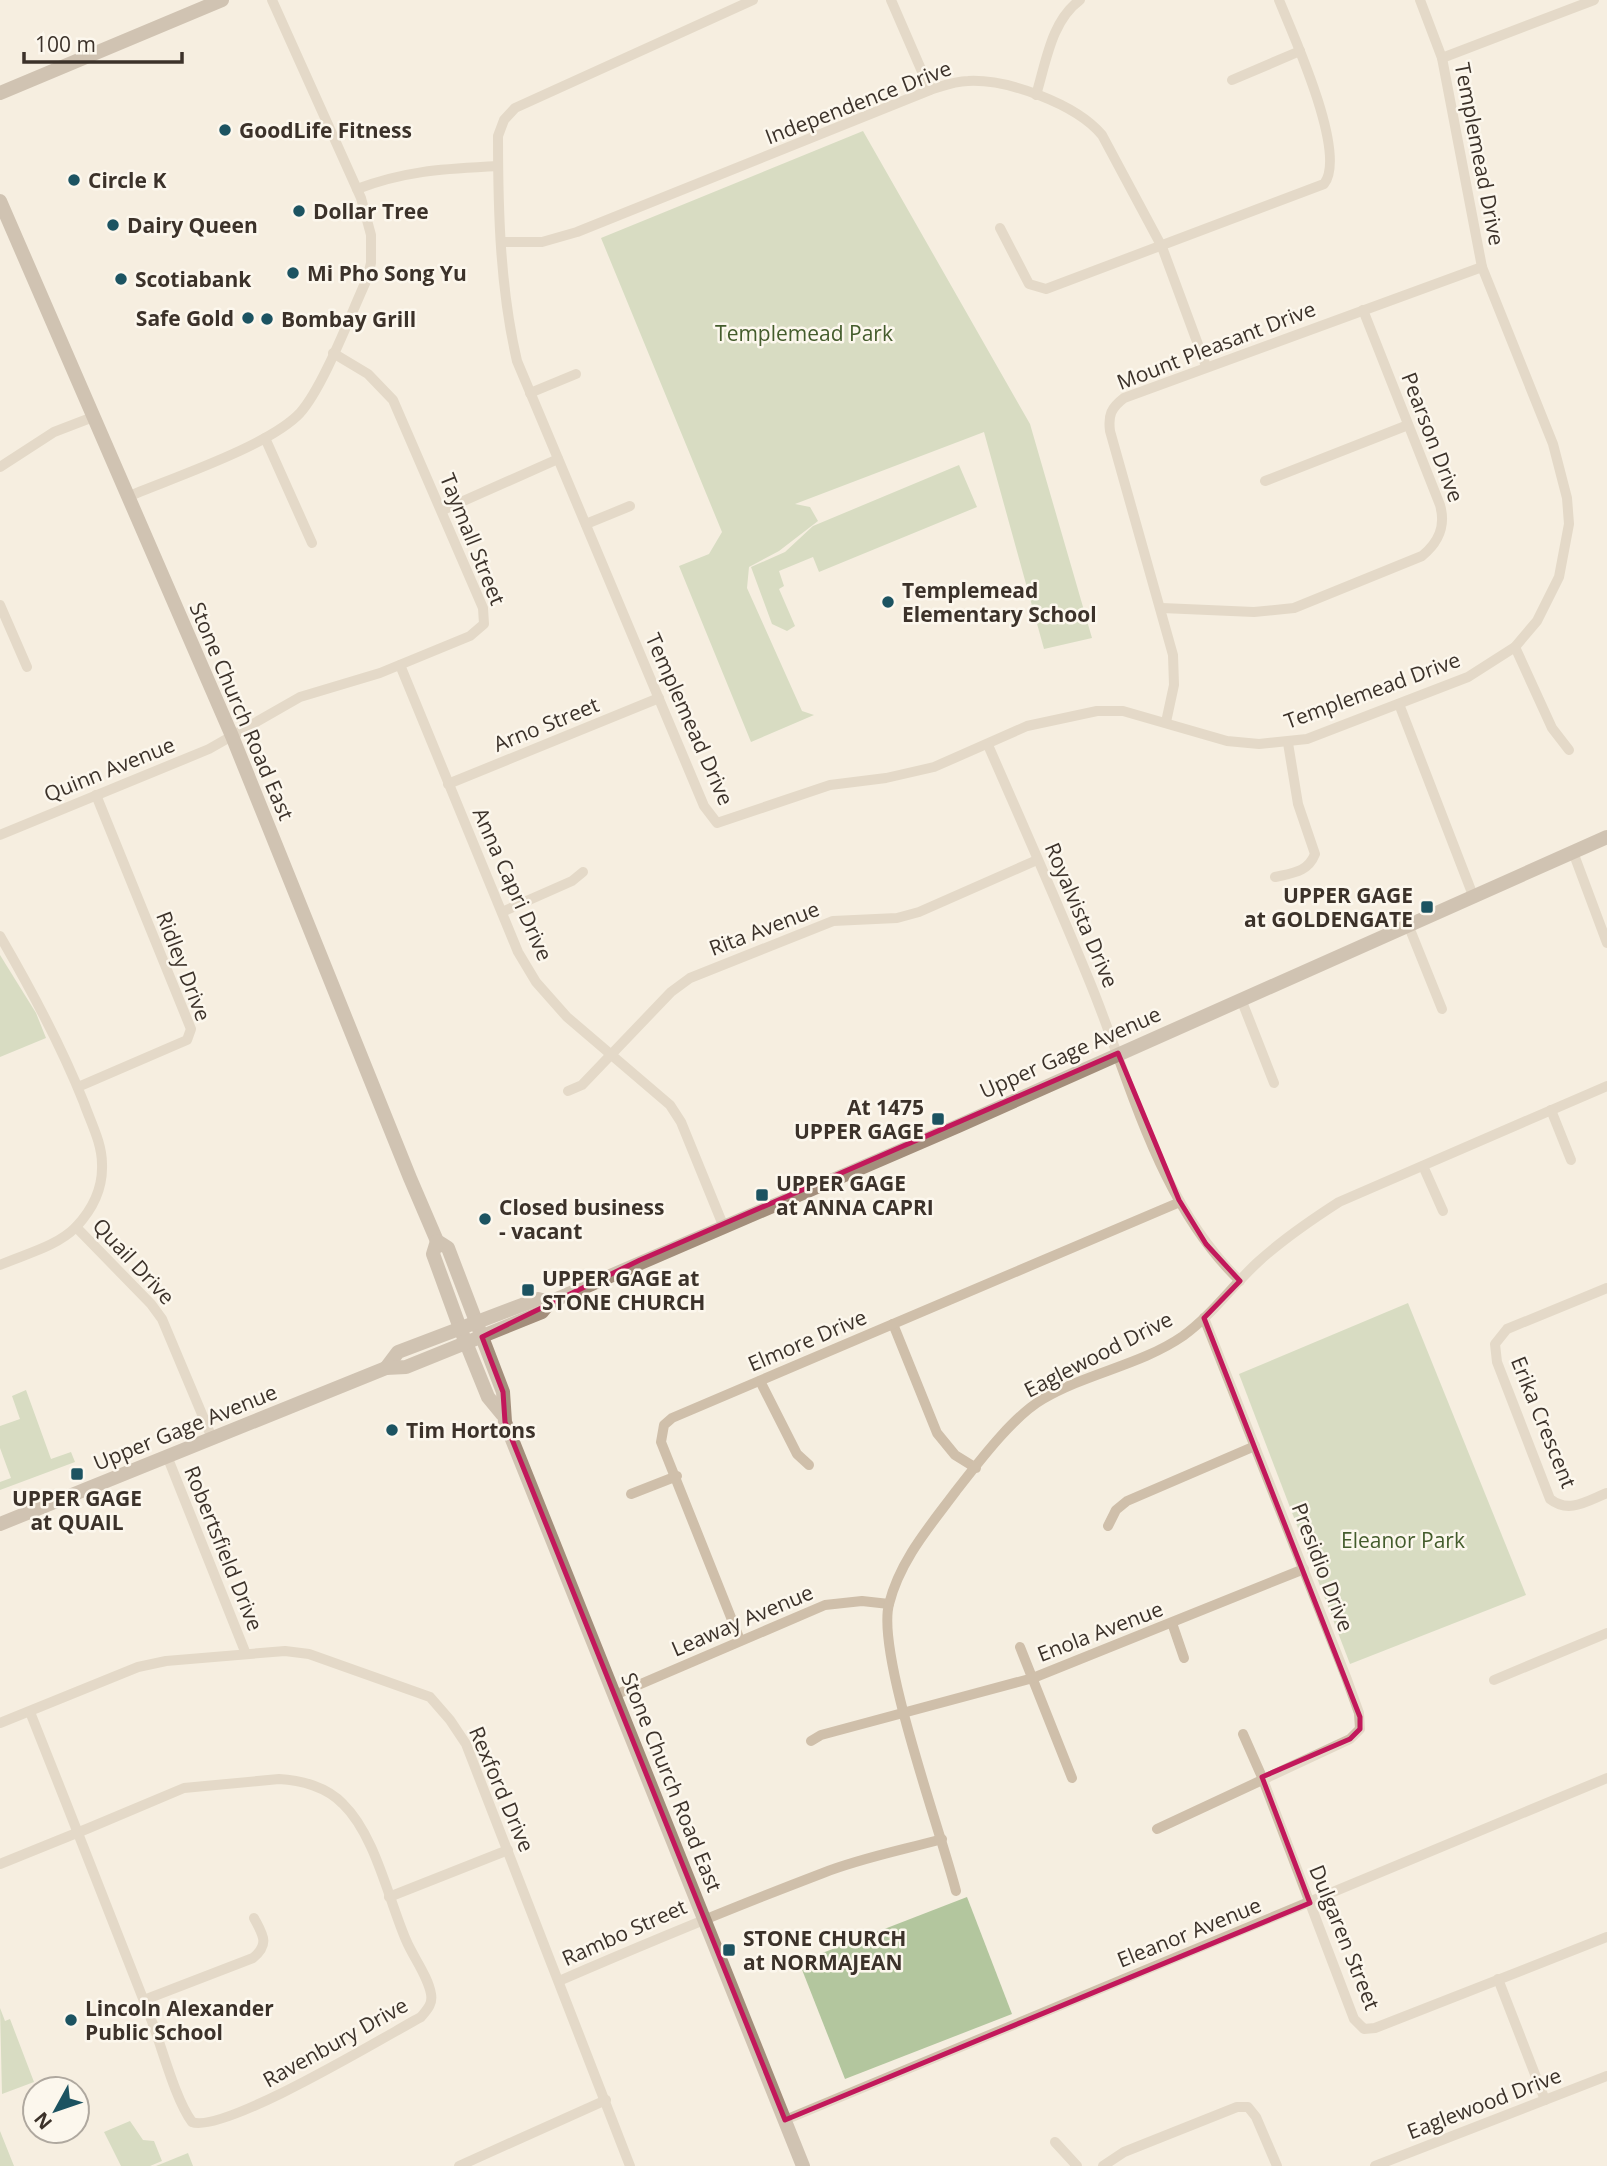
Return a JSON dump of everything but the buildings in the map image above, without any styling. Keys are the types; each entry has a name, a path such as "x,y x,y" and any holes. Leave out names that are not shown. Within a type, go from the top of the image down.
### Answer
{"main road":[{"path":"0,93 222,0"},
{"name":"Stone Church Road East","path":"0,201 232,736 321,962 437,1241 448,1248 503,1392 502,1414"},
{"name":"Upper Gage Avenue","path":"0,1524 386,1367 406,1367 542,1312 550,1302 723,1225 958,1126 1607,837"},
{"name":"Stone Church Road East","path":"437,1241 433,1255 460,1328 488,1398 502,1414 803,2166"},
{"name":"Upper Gage Avenue","path":"386,1367 398,1352 538,1299 550,1302"}],"street":[{"path":"127,497 265,438 301,412 333,353 371,263 371,235 358,189 272,0"},
{"name":"Templemead Drive","path":"753,0 515,108 504,120 498,136 501,242 509,323 517,361 704,806 717,823 830,785 886,778 934,766 1027,726 1097,711 1123,711 1227,741 1288,743 1307,739 1468,677 1515,647 1537,621 1559,577 1569,524 1567,498 1553,444 1482,267 1442,58 1420,0"},
{"path":"891,0 930,90"},
{"path":"1036,95 1057,28 1068,11 1080,0"},
{"path":"1000,228 1028,284 1040,289 1053,287 1317,188 1330,176 1331,160 1319,100 1279,0"},
{"path":"1442,58 1594,0"},
{"path":"1232,80 1300,51"},
{"name":"Independence Drive","path":"501,242 542,242 577,233 930,90 953,82 982,81 1036,95 1071,108 1090,121 1102,135 1161,246 1206,366"},
{"path":"358,189 393,175 431,169 498,166"},
{"name":"Mount Pleasant Drive","path":"1166,722 1174,691 1175,667 1162,608 1108,417 1114,406 1124,398 1206,366 1482,267"},
{"name":"Pearson Drive","path":"1162,608 1264,612 1294,608 1422,556 1438,540 1443,516 1363,310"},
{"name":"Taymall Street","path":"232,736 300,697 400,665 470,636 484,625 483,608 443,510 393,400 368,374 333,353"},
{"path":"530,393 576,374"},
{"path":"0,467 54,432 93,417"},
{"path":"1265,481 1408,425"},
{"path":"265,438 313,543"},
{"path":"443,510 558,459"},
{"path":"586,524 630,506"},
{"path":"0,604 27,667"},
{"path":"1515,647 1552,728 1569,750"},
{"name":"Anna Capri Drive","path":"400,665 518,952 536,982 567,1017 655,1090 676,1114 723,1225"},
{"name":"Arno Street","path":"448,784 659,698"},
{"path":"1399,704 1474,898"},
{"name":"Quinn Avenue","path":"0,835 209,749 232,736"},
{"path":"1275,877 1301,870 1315,854 1298,804 1288,743"},
{"name":"Royalvista Drive","path":"988,745 1118,1053 1137,1106 1180,1202 1206,1244 1240,1281"},
{"name":"Ridley Drive","path":"78,1087 180,1044 187,1040 191,1029 96,795"},
{"path":"1573,852 1607,943"},
{"name":"Rita Avenue","path":"568,1091 582,1085 671,992 690,978 832,921 897,918 919,912 1037,860"},
{"path":"502,912 572,881 583,872"},
{"path":"1409,927 1442,1009"},
{"path":"0,936 39,1001 78,1087 98,1141 103,1167 99,1192 76,1227 59,1241 0,1265"},
{"path":"1241,999 1273,1083"},
{"name":"Eaglewood Drive","path":"956,1891 891,1659 889,1604 911,1551 976,1468 1029,1408 1043,1399 1182,1336 1303,1225 1339,1202 1607,1086"},
{"path":"1551,1110 1571,1160"},
{"path":"1423,1166 1443,1211"},
{"name":"Elmore Drive","path":"740,1640 677,1476 661,1442 664,1425 672,1418 1180,1202"},
{"name":"Quail Drive","path":"76,1227 151,1304 162,1319 212,1438"},
{"name":"Erika Crescent","path":"1607,1288 1507,1329 1495,1343 1497,1362 1550,1499 1559,1506 1570,1507 1607,1493"},
{"name":"Presidio Drive","path":"1204,1318 1359,1713 1360,1729 1350,1739 1262,1777"},
{"path":"893,1324 937,1433 955,1455 976,1468"},
{"path":"760,1381 797,1454 808,1465"},
{"path":"1108,1526 1116,1510 1127,1501 1255,1446"},
{"name":"Robertsfield Drive","path":"167,1456 246,1654"},
{"path":"631,1494 677,1476"},
{"name":"Enola Avenue","path":"811,1741 821,1735 1033,1678 1304,1569"},
{"name":"Leaway Avenue","path":"615,1695 825,1605 862,1601 889,1604"},
{"path":"1172,1623 1184,1658"},
{"path":"1494,1680 1607,1633"},
{"path":"1020,1647 1072,1778"},
{"name":"Rexford Drive","path":"0,1723 138,1667 166,1661 285,1651 309,1654 430,1698 450,1720 466,1744 606,2100 629,2166"},
{"name":"Ravenbury Drive","path":"30,1712 144,2000 185,2112 192,2122 210,2124 262,2103 421,2017 430,2007 431,1994 358,1821 342,1802 324,1790 294,1780 184,1788 78,1832"},
{"name":"Dulgaren Street","path":"1243,1734 1354,2019 1364,2029 1375,2028 1607,1937"},
{"path":"1157,1829 1262,1777"},
{"name":"Eleanor Avenue","path":"785,2120 1607,1779"},
{"path":"0,1864 78,1832"},
{"name":"Rambo Street","path":"559,1981 704,1918 771,1896 825,1872 943,1839"},
{"path":"390,1897 508,1850"},
{"path":"144,2000 253,1958 263,1950 265,1940 254,1918"},
{"path":"1498,1979 1545,2100"},
{"name":"Eaglewood Drive","path":"1375,2166 1607,2076"},
{"path":"460,2166 606,2100"},
{"path":"1103,2166 1124,2152 1237,2107 1248,2107 1256,2116 1277,2166"},
{"path":"1055,2142 1077,2166"},
{"path":"1407,2154 1412,2166"}],"highlighted area":[{"path":"1118,1053 1179,1200 1206,1244 1240,1281 1204,1318 1360,1717 1360,1729 1350,1739 1262,1777 1310,1903 785,2120 505,1422 503,1392 482,1337 640,1260"}],"green space":[{"name":"Templemead Park","path":"863,131 1030,424 1092,638 1044,649 984,432 795,504 810,507 818,521 779,551 749,567 747,588 802,711 814,715 751,742 679,566 709,554 722,532 601,238"},
{"path":"959,465 977,507 819,572 813,557 779,571 784,586 779,589 795,626 787,631 772,624 751,567 785,552 813,526"},
{"path":"0,955 36,1013 46,1038 0,1057"},
{"name":"Eleanor Park","path":"1408,1303 1526,1595 1350,1664 1239,1374"},
{"path":"26,1390 51,1459 71,1452 75,1462 0,1490 0,1482 11,1478 0,1448 0,1426 20,1419 12,1396"},
{"path":"967,1897 1012,2014 845,2079 799,1962"},
{"path":"0,2008 5,2021 10,2019 31,2075 21,2075 21,2087 2,2094"},
{"path":"130,2121 143,2140 154,2141 162,2161 150,2166 121,2166 104,2132"},
{"path":"0,2131 14,2166 0,2166"},
{"path":"188,2153 193,2166 156,2166"}],"place":[{"name":"GoodLife Fitness","path":"225,130"},
{"name":"Circle K","path":"74,180"},
{"name":"Dollar Tree","path":"299,211"},
{"name":"Dairy Queen","path":"113,225"},
{"name":"Mi Pho Song Yu","path":"293,273"},
{"name":"Scotiabank","path":"121,279"},
{"name":"Safe Gold","path":"248,318"},
{"name":"Bombay Grill","path":"267,319"},
{"name":"Templemead Elementary School","path":"888,602"},
{"name":"UPPER GAGE at GOLDENGATE","path":"1427,907"},
{"name":"At 1475 UPPER GAGE","path":"938,1119"},
{"name":"UPPER GAGE at ANNA CAPRI","path":"762,1195"},
{"name":"Closed business - vacant","path":"485,1219"},
{"name":"UPPER GAGE at STONE CHURCH","path":"528,1290"},
{"name":"Tim Hortons","path":"392,1430"},
{"name":"UPPER GAGE at QUAIL","path":"77,1474"},
{"name":"STONE CHURCH at NORMAJEAN","path":"729,1950"},
{"name":"Lincoln Alexander Public School","path":"71,2020"}]}
